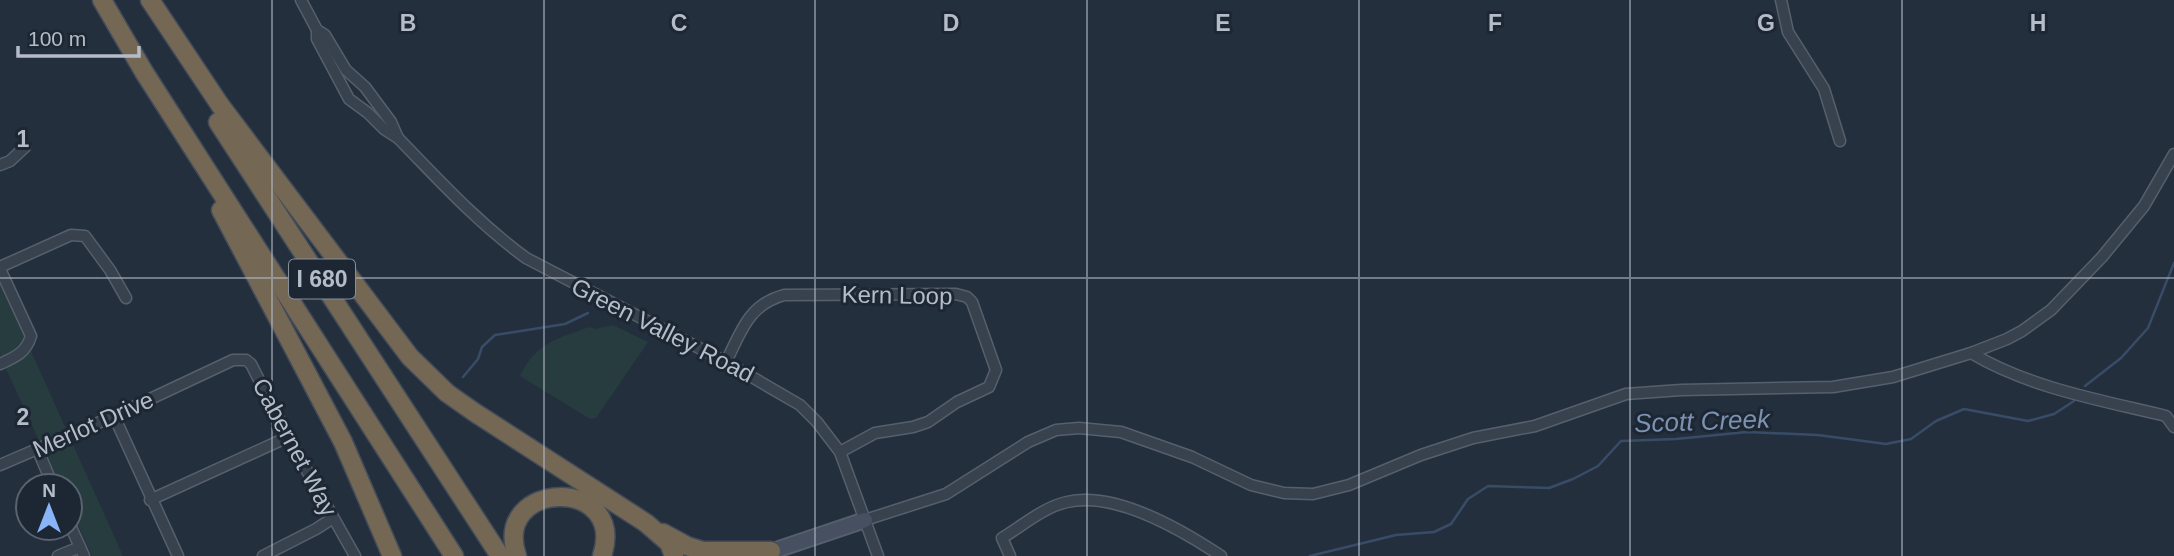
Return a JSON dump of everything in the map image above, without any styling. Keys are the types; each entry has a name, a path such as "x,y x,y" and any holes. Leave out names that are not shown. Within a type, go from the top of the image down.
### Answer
{"highway":[{"name":"I 680","path":"102,0 184,134 454,556"},
{"name":"I 680","path":"114,0 181,113 463,556"},
{"name":"I 680","path":"149,0 211,110 500,556"},
{"path":"149,0 220,105 410,357 447,393 646,523 687,546 703,551 765,553"},
{"path":"184,134 277,319 343,442 392,555"},
{"path":"517,556 514,538 522,515 544,498 563,495 582,502 597,515 604,534 602,556"},
{"path":"646,523 669,543 674,556"}],"street":[{"path":"301,0 317,30 317,38 349,99 398,138"},
{"path":"1781,0 1788,32 1824,89 1840,141"},
{"path":"317,30 325,35 351,76 365,87 391,122 398,138"},
{"path":"341,85 342,78 351,76"},
{"path":"365,111 371,110 374,99"},
{"name":"Green Valley Road","path":"398,138 478,220 526,258 726,362 800,405 840,452 878,556"},
{"path":"0,165 10,161 25,147"},
{"path":"735,556 765,553 946,494 1028,442 1056,430 1079,428 1121,432 1192,457 1251,485 1284,493 1313,494 1349,485 1421,455 1473,438 1535,426 1626,394 1864,383 1893,377 1971,353 2022,331 2051,310 2102,257 2144,206 2174,154"},
{"path":"0,364 19,356 28,346 31,336 0,268 71,235 85,236 126,298"},
{"name":"Kern Loop","path":"726,362 754,311 763,303 784,295 956,294 967,297 974,308 996,370 989,387 957,402 928,422 875,433 840,452"},
{"path":"1971,353 1997,368 2056,388 2166,416 2174,426"},
{"name":"Cabernet Way","path":"185,383 233,360 246,360 251,364 288,437 355,556"},
{"name":"Merlot Drive","path":"0,465 185,383"},
{"path":"114,416 150,500 178,556"},
{"path":"150,500 288,437"},
{"path":"37,449 47,472"},
{"path":"1010,556 1002,538 1050,508 1086,499 1106,502 1166,524 1221,556"},
{"path":"263,556 333,518"},
{"path":"58,556 82,551"}],"green space":[{"path":"0,282 123,556 92,556 84,538 84,472 54,472 0,354"},
{"path":"613,325 648,342 596,418 590,419 520,376 533,356 548,344 589,327 595,329"}],"waterway":[{"name":"Scott Creek","path":"2085,386 2121,358 2148,328 2174,263"},
{"path":"463,377 478,359 482,347 495,335 565,324 588,313"},
{"name":"Scott Creek","path":"1310,556 1396,535 1434,532 1451,524 1468,499 1488,486 1549,488 1598,466 1621,441 1747,432 1818,435 1886,444 1911,439 1936,421 1964,409 2028,421 2054,414 2074,401"}]}
